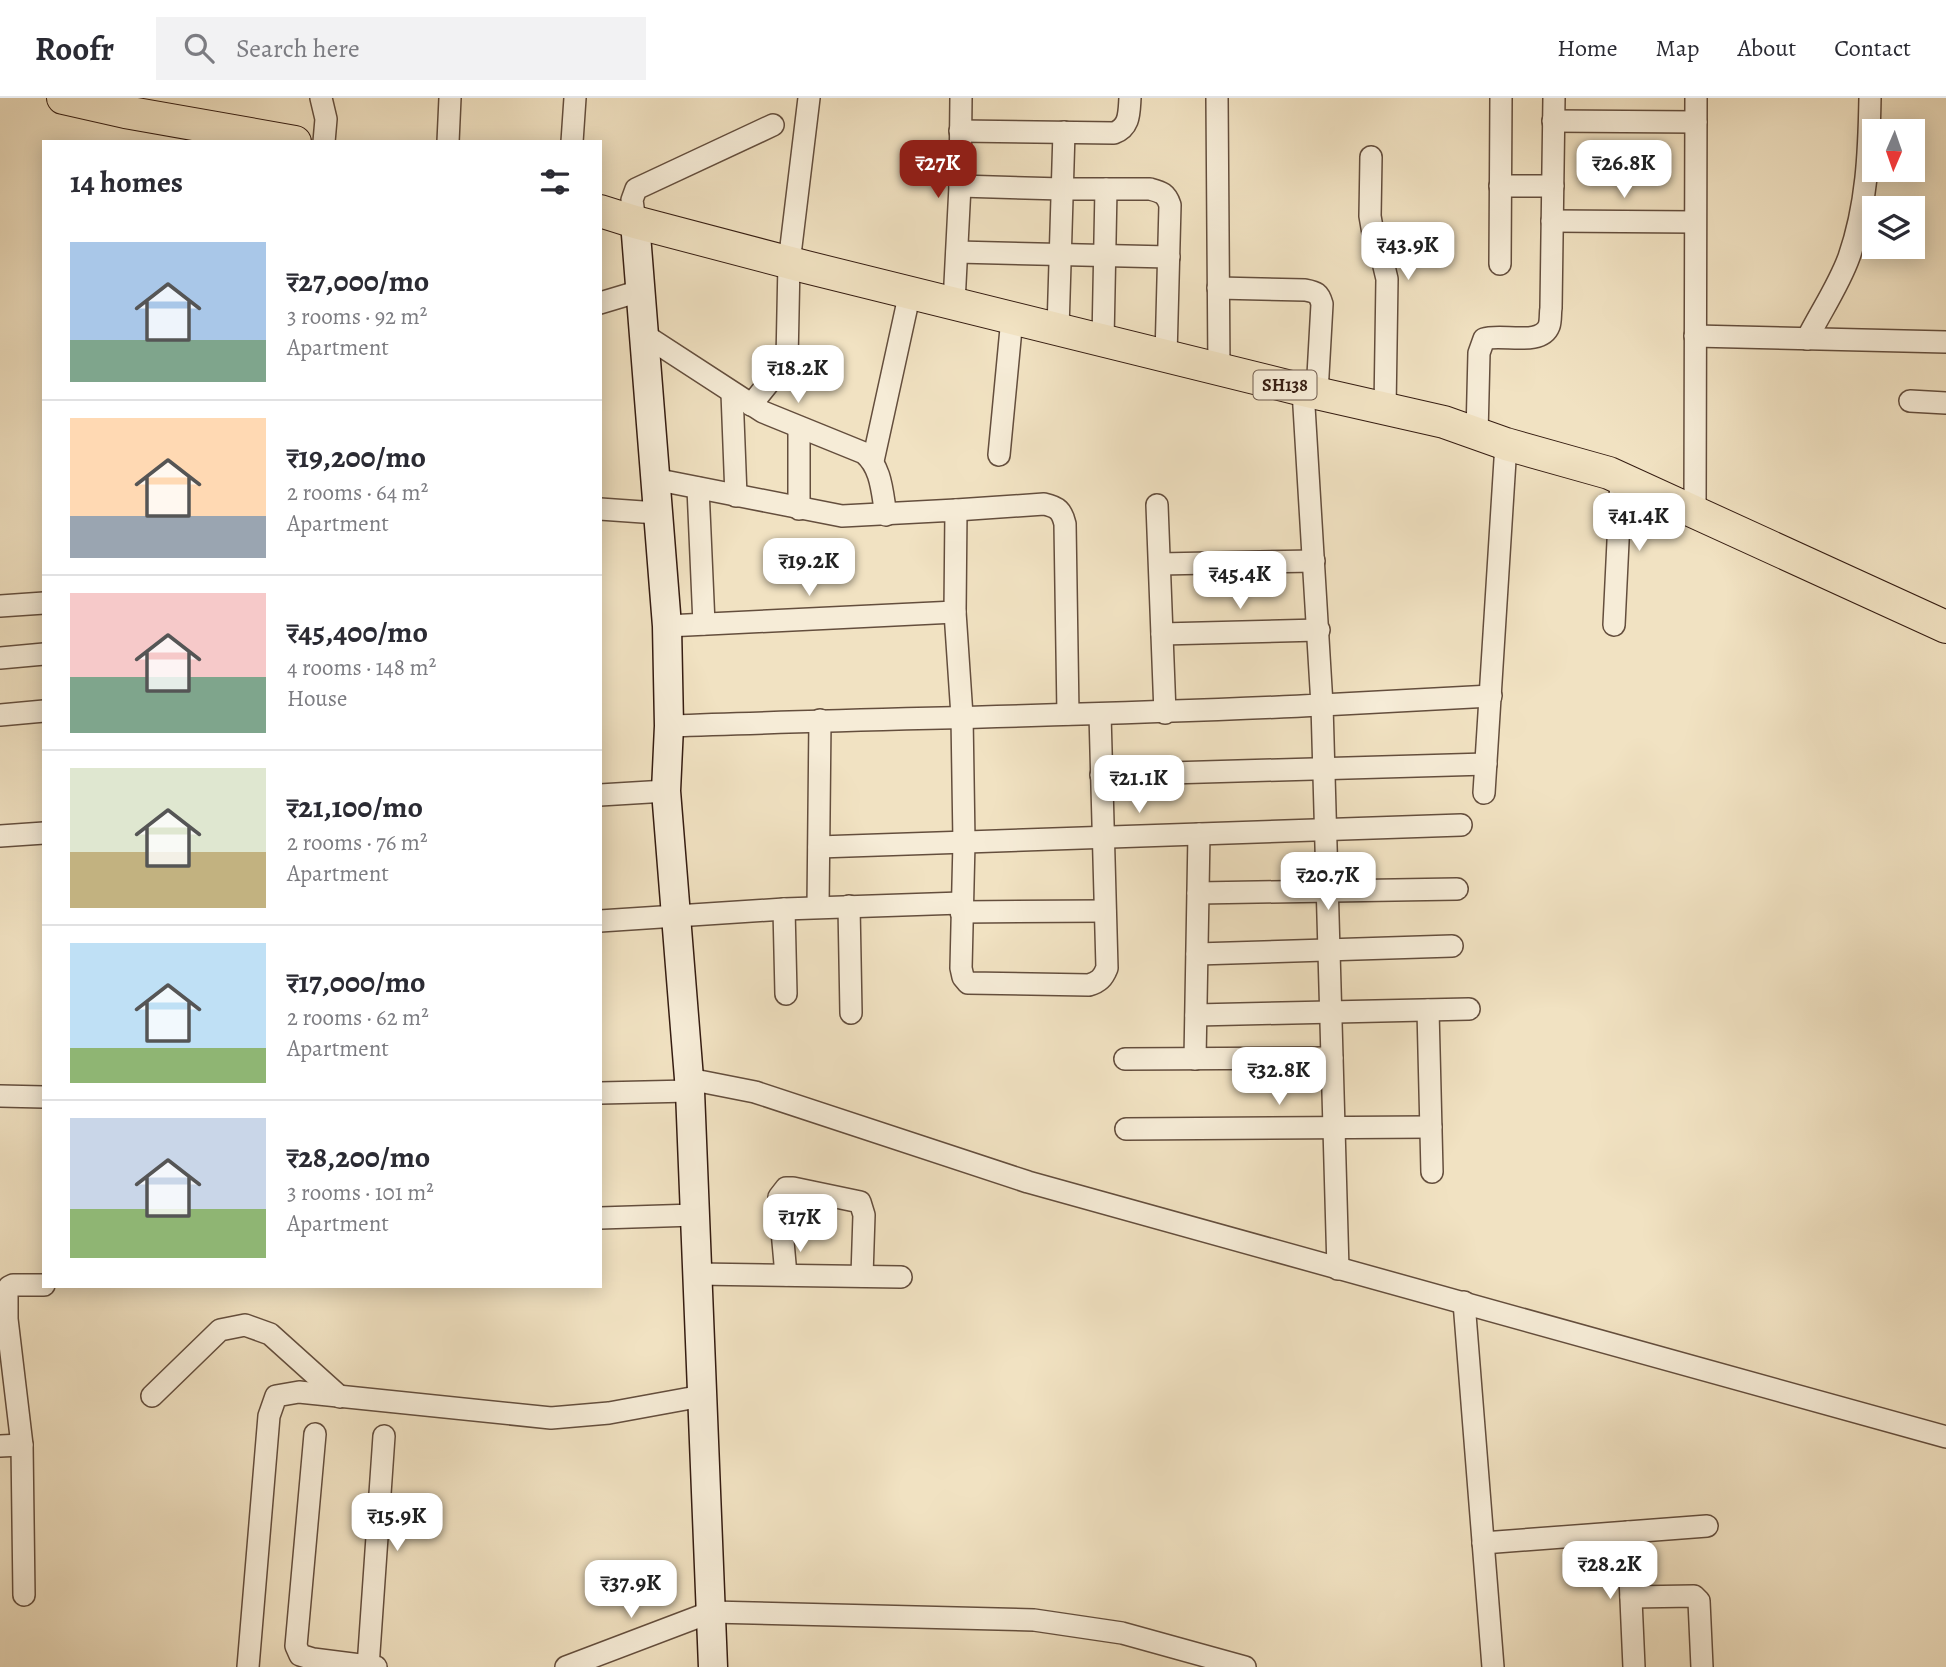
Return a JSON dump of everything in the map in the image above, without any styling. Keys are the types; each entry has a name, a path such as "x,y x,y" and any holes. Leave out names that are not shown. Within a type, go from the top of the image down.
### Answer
{"main road":[{"path":"63,98 211,134 274,140"},
{"name":"SH138","path":"602,212 789,263 1310,392 1444,422 1621,479 1946,626"}],"street":[{"path":"321,98 326,119 324,140"},
{"path":"448,140 450,98"},
{"path":"572,140 575,98"},
{"path":"736,496 742,399 788,360 789,263 808,98"},
{"path":"954,303 961,98"},
{"path":"960,131 1114,133 1128,122 1130,98"},
{"path":"1217,98 1219,369"},
{"path":"1500,264 1501,98"},
{"path":"1484,793 1491,696 1491,439 1479,353 1484,339 1533,338 1543,334 1549,326 1553,98"},
{"path":"1695,513 1696,98"},
{"path":"1807,339 1848,259 1858,223 1866,191 1870,98"},
{"path":"1553,121 1696,122"},
{"path":"713,1667 690,1085 666,791 669,726 667,626 632,200 636,189 773,125"},
{"path":"1058,329 1064,132"},
{"path":"1371,157 1370,216 1375,245 1382,258 1387,279 1385,409"},
{"path":"960,186 1150,189 1167,196 1170,205 1166,356"},
{"path":"1500,186 1553,186"},
{"path":"1103,340 1106,189"},
{"path":"1552,221 1695,222"},
{"path":"957,252 1169,257"},
{"path":"1219,288 1305,290 1320,296 1322,304 1310,392 1338,1269"},
{"path":"602,302 640,291"},
{"path":"873,461 910,292"},
{"path":"999,455 1012,318"},
{"path":"643,334 742,399 799,428 864,453 873,461 878,472 886,514"},
{"path":"1695,336 1946,342"},
{"path":"1910,401 1946,402"},
{"path":"799,428 799,509"},
{"path":"654,479 842,516 1045,504 1057,507 1063,513 1065,524 1068,714"},
{"path":"1614,625 1621,479"},
{"path":"698,488 704,624"},
{"path":"1157,505 1166,713"},
{"path":"602,509 657,513"},
{"path":"956,510 955,612 962,716 964,842 961,968 968,983 1089,985 1099,982 1107,968 1100,714"},
{"path":"1160,564 1314,561"},
{"path":"0,606 42,603"},
{"path":"667,626 955,612"},
{"path":"1162,634 1319,630"},
{"path":"0,658 42,654"},
{"path":"669,726 962,716 1166,713 1491,696"},
{"path":"0,715 42,712"},
{"path":"818,908 820,720"},
{"path":"1101,775 1486,764"},
{"path":"602,795 666,791"},
{"path":"819,847 1461,825"},
{"path":"0,836 42,833"},
{"path":"1195,1059 1199,834"},
{"path":"1199,893 1457,889"},
{"path":"602,920 849,906 1105,911"},
{"path":"849,906 851,1013"},
{"path":"784,909 786,994"},
{"path":"1198,954 1452,946"},
{"path":"1196,1016 1469,1009"},
{"path":"1428,1010 1432,1172"},
{"path":"1125,1059 1332,1058"},
{"path":"602,1093 690,1085 755,1092 1027,1182 1946,1437"},
{"path":"0,1096 42,1097"},
{"path":"1126,1129 1431,1126"},
{"path":"786,1275 779,1197 786,1188 793,1188 860,1202 863,1208 862,1276"},
{"path":"602,1218 695,1215"},
{"path":"697,1274 901,1277"},
{"path":"24,1595 22,1445 7,1319 7,1294 9,1287 13,1285 42,1285"},
{"path":"1464,1302 1493,1667"},
{"path":"152,1396 220,1330 246,1325 270,1334 340,1396"},
{"path":"248,1667 272,1405 276,1396 299,1392 551,1418 609,1413 702,1396"},
{"path":"315,1434 296,1646 300,1655 313,1659 370,1667 384,1436"},
{"path":"0,1446 22,1445"},
{"path":"1483,1543 1707,1526"},
{"path":"1628,1532 1634,1667"},
{"path":"1631,1597 1694,1597 1699,1601 1702,1667"},
{"path":"566,1667 711,1612 1034,1620 1122,1633 1231,1665"}]}
